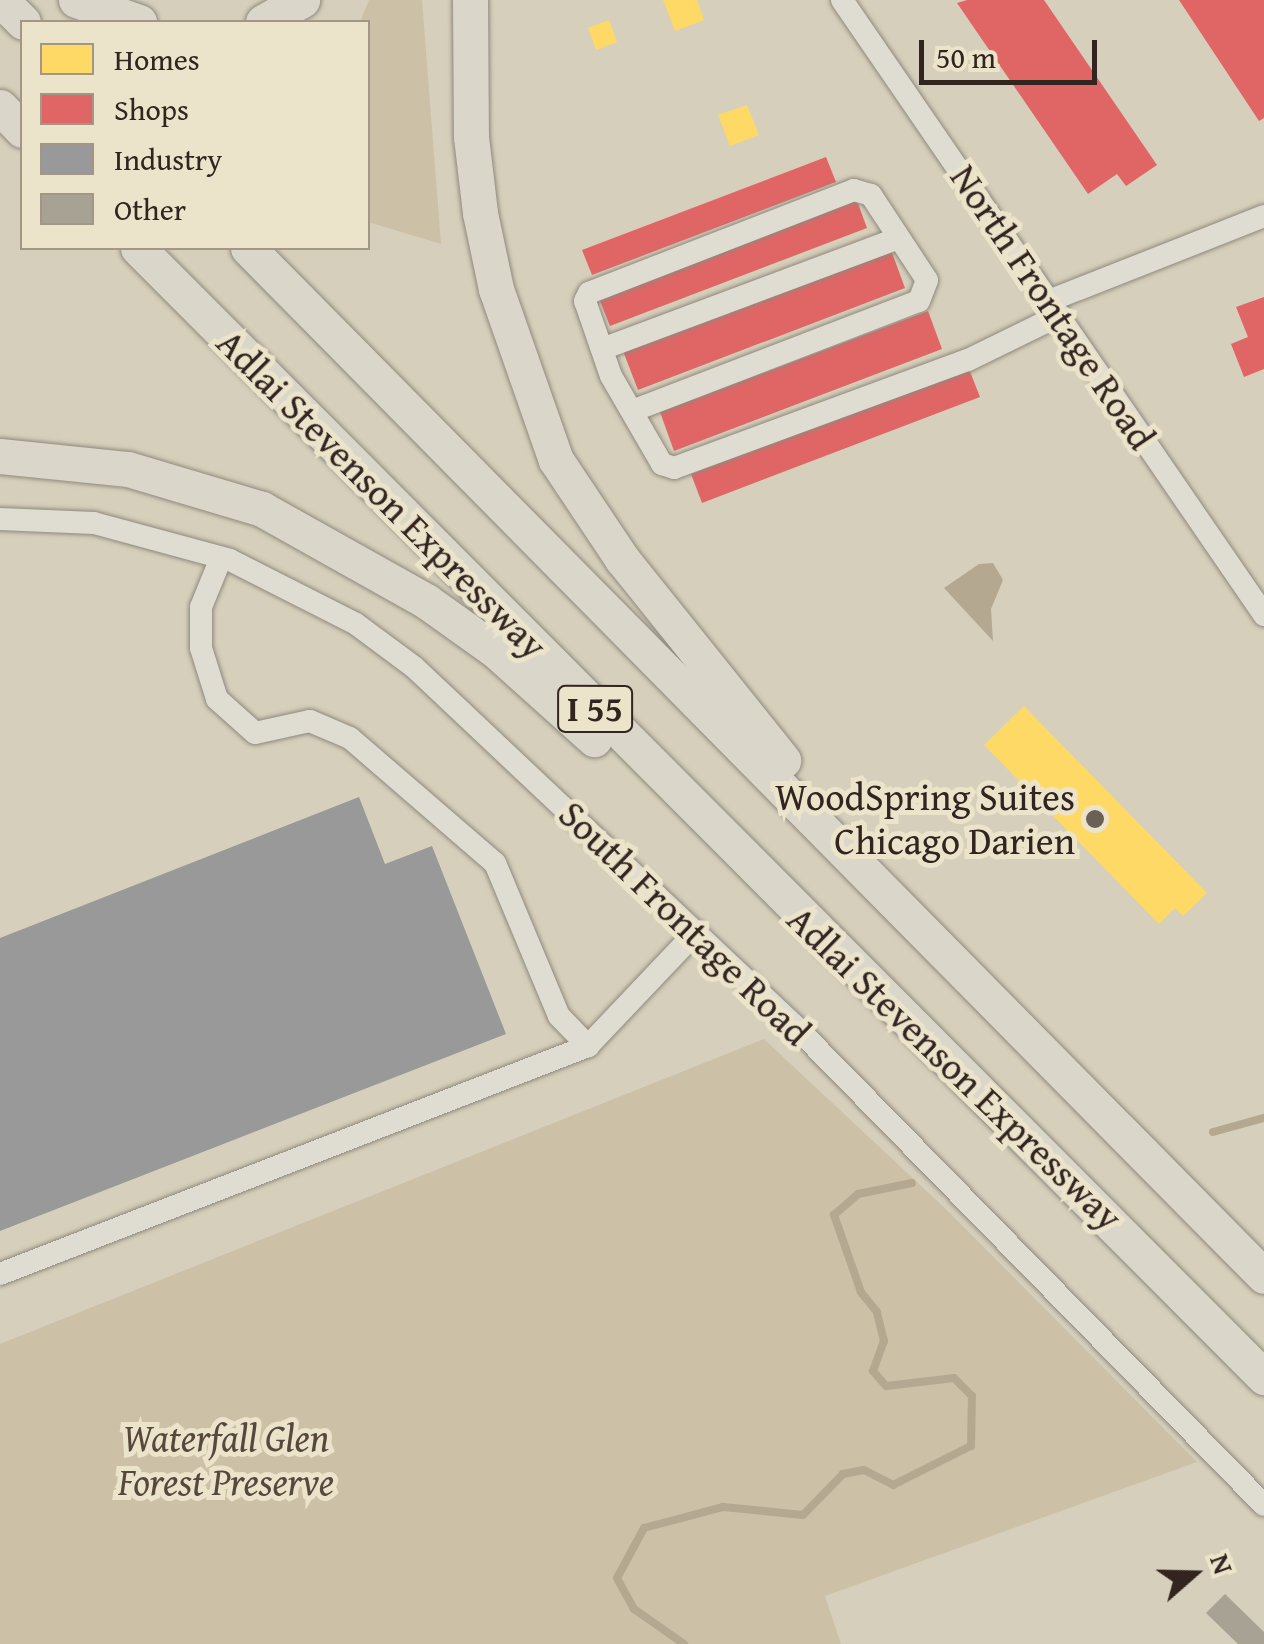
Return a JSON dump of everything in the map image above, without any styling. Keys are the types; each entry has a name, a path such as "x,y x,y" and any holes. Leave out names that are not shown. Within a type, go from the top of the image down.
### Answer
{"highway":[{"path":"1,0 22,20"},
{"path":"76,0 133,20"},
{"path":"267,20 302,0"},
{"path":"470,0 471,138 480,213 501,305 556,460 710,674 968,978"},
{"path":"0,107 20,128"},
{"name":"Adlai Stevenson Expressway","path":"140,250 842,960 1058,1165 1264,1377"},
{"name":"Adlai Stevenson Expressway","path":"250,250 1264,1276"},
{"path":"0,456 128,469 262,509 426,600 496,651 842,960"}],"street":[{"name":"North Frontage Road","path":"842,0 1264,614"},
{"path":"632,411 920,301 926,280 871,196 854,190 589,293 585,301 602,350 632,411 662,464 674,468 968,360 1056,308 1264,216"},
{"path":"602,350 899,238"},
{"name":"South Frontage Road","path":"0,519 94,523 221,558 356,624 414,666 697,931 1264,1505"},
{"path":"221,558 201,607 201,648 217,700 255,733 310,720 350,738 495,863 559,1016 588,1046"},
{"path":"0,1274 588,1046 697,931"}],"green space":[{"path":"369,0 422,0 441,244 370,223 370,20 361,20"},
{"name":"Waterfall Glen Forest Preserve","path":"764,1039 949,1212 1197,1462 825,1596 841,1644 0,1644 0,1344"}],"shaded area":[{"path":"993,563 1003,580 991,609 993,641 944,588 979,564"}],"building: Homes":[{"path":"663,0 697,0 704,20 675,31"},
{"path":"609,20 617,42 596,50 588,28"},
{"path":"747,105 759,135 730,146 718,115"},
{"name":"WoodSpring Suites Chicago Darien","path":"1024,706 1207,893 1183,916 1175,908 1159,924 984,745"}],"building: Shops":[{"path":"1044,0 1157,165 1126,186 1117,174 1088,194 957,3"},
{"path":"1179,0 1264,0 1264,118 1259,121"},
{"path":"826,157 836,182 592,275 582,250"},
{"path":"856,198 867,228 610,326 598,296"},
{"path":"891,250 905,288 638,390 623,351"},
{"path":"1264,297 1264,369 1244,377 1231,344 1248,337 1236,307"},
{"path":"928,311 942,349 674,451 660,412"},
{"path":"969,369 980,397 702,503 691,474"}],"building: Industry":[{"path":"359,797 385,864 432,846 506,1034 0,1231 0,938"}],"building: Other":[{"path":"1225,1594 1264,1632 1264,1644 1238,1644 1206,1613"}],"waterway":[{"path":"1213,1132 1264,1118"},
{"path":"684,1644 634,1609 617,1578 644,1528 723,1507 803,1515 843,1474 864,1470 893,1485 971,1446 972,1396 954,1378 886,1386 873,1371 884,1341 877,1312 861,1292 834,1215 858,1194 912,1183"}],"place":[{"name":"WoodSpring Suites Chicago Darien","path":"1095,819"}]}
